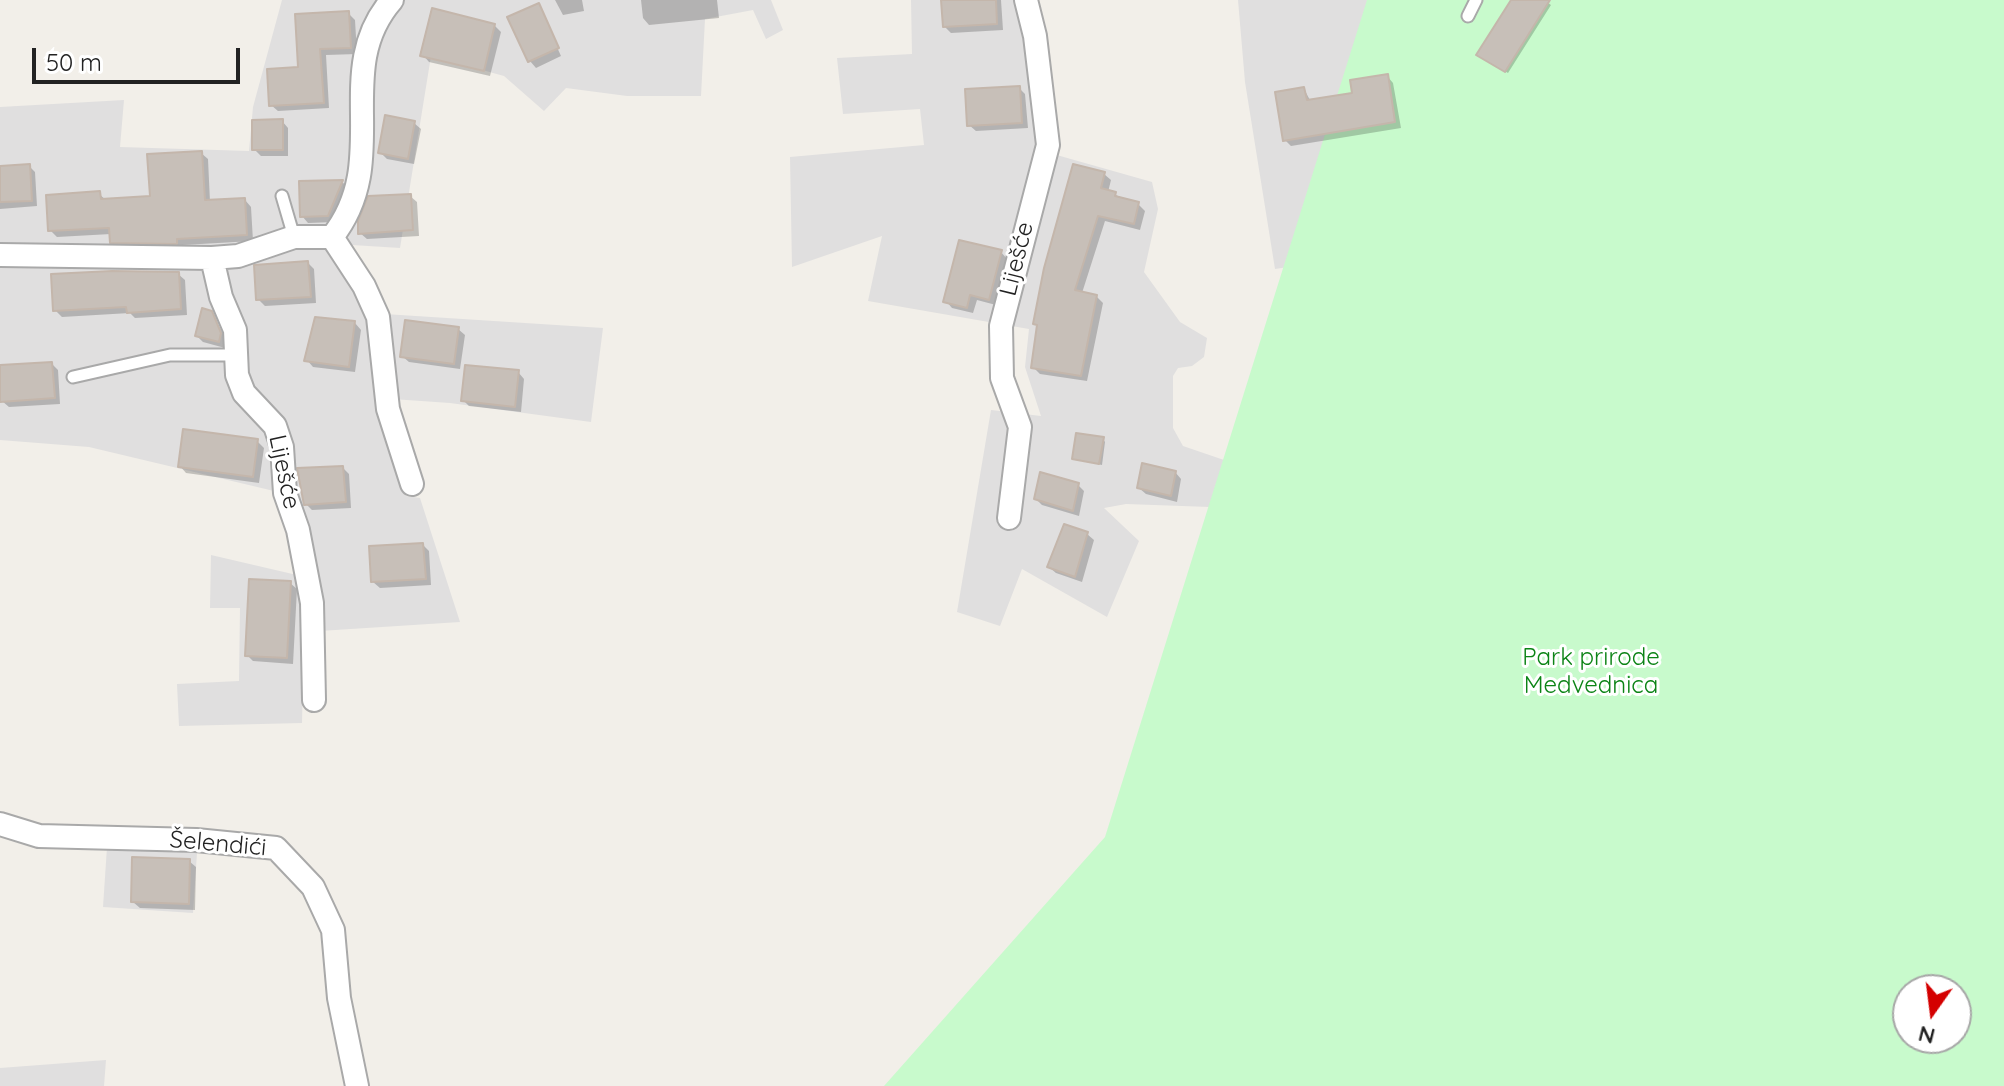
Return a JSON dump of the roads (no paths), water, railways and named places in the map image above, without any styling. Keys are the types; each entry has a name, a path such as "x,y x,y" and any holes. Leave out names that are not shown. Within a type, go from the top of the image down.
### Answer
{"street":[{"path":"332,237 350,215 359,183 364,132 361,70 364,55 368,40 392,0"},
{"name":"Liješće","path":"1009,518 1020,427 1002,378 1001,326 1048,145 1035,36 1026,0"},
{"path":"0,255 212,258 238,256 294,237 332,237"},
{"path":"332,237 364,286 378,317 388,409 412,484"},
{"name":"Liješće","path":"212,258 221,297 235,330 237,375 244,393 275,426 282,447 285,493 298,530 312,603 314,700"},
{"name":"Šelendići","path":"0,824 39,836 196,840 276,848 313,887 333,930 339,998 357,1086"}],"lane":[{"path":"1468,16 1476,0"},
{"path":"282,196 294,237"},
{"path":"73,377 170,355 236,355"}],"park label":[{"name":"Park prirode Medvednica","path":"1591,672"}]}
